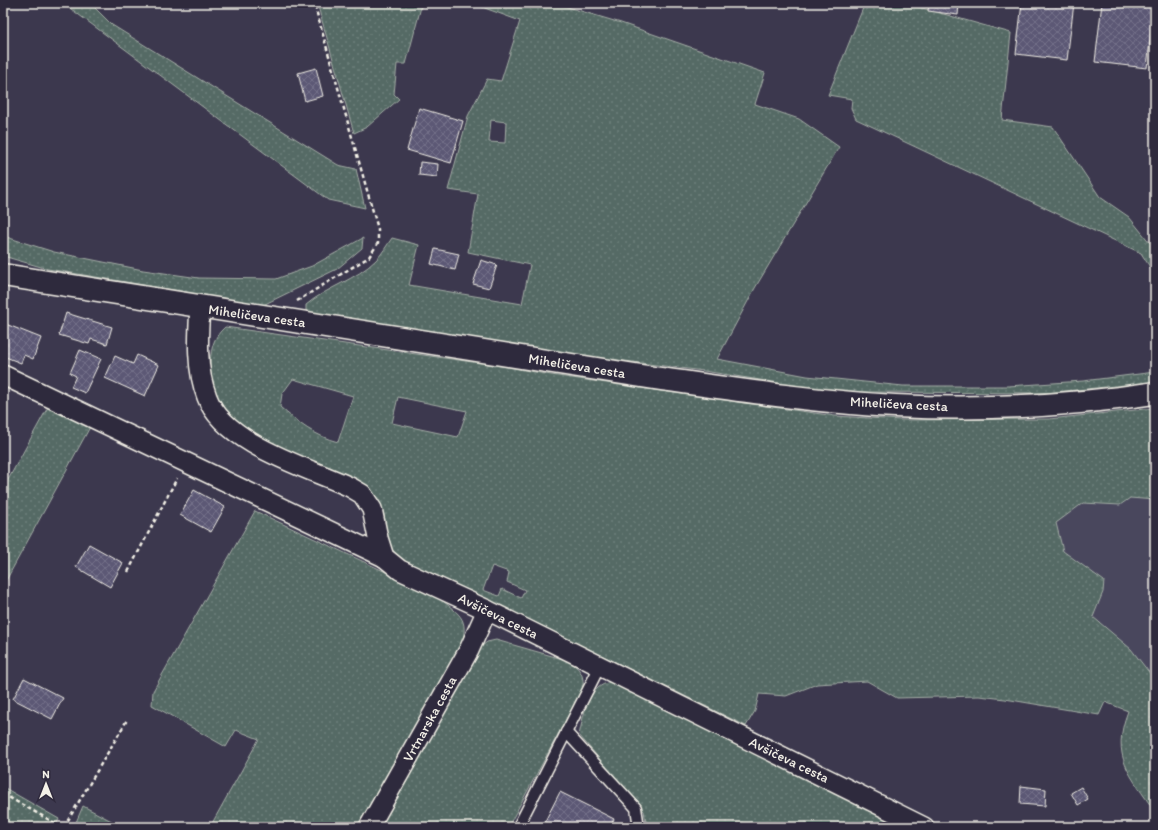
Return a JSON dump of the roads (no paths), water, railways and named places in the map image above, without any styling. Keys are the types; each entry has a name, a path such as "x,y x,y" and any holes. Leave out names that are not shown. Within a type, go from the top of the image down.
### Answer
{"street":[{"name":"Miheličeva cesta","path":"3,275 275,319 745,391 887,405 972,407 1053,404 1155,394"},
{"path":"200,307 198,351 201,376 207,398 218,415 231,429 256,446 350,486 362,494 372,510 384,557"},
{"path":"3,375 384,557"},
{"name":"Avšičeva cesta","path":"384,557 400,570 487,610 924,827"},
{"name":"Vrtnarska cesta","path":"369,827 468,650 487,610"}],"lane":[{"path":"518,827 600,666"},
{"path":"566,732 636,808 639,827"}]}
